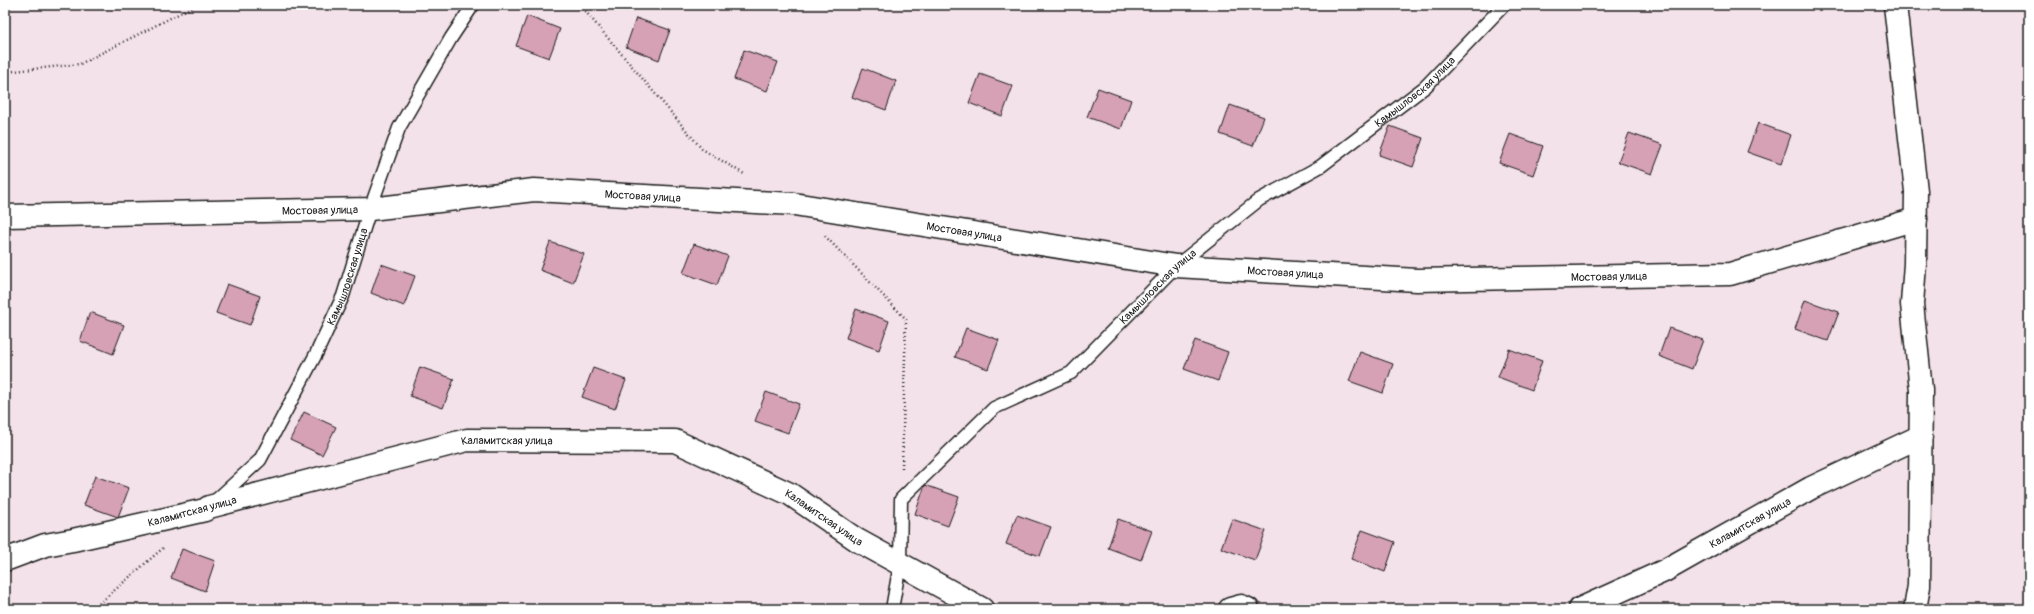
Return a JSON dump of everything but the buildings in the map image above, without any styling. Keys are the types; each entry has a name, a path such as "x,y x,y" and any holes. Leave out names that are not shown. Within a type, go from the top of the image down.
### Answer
{"street":[{"path":"1895,5 1916,191 1915,264 1912,304 1921,390 1921,436 1918,586 1915,609"},
{"name":"Мостовая улица","path":"5,216 370,208 534,190 794,204 1176,266 1417,280 1730,274 1916,219"},
{"name":"Каламитская улица","path":"1580,609 1664,571 1811,488 1921,436"},
{"name":"Каламитская улица","path":"5,560 45,545 205,510 217,505 467,440 675,441 790,494 857,540 982,609"},
{"path":"1230,609 1241,606 1248,609"}],"lane":[{"name":"Камышловская улица","path":"205,510 260,460 317,352 343,296 370,208 399,128 451,38 473,5"},
{"name":"Камышловская улица","path":"901,499 994,408 1071,373 1176,266 1260,200 1321,166 1426,87 1504,5"},
{"path":"892,609 900,564 901,499"}],"path":[{"path":"5,72 80,64 196,5"},
{"path":"580,5 702,149 748,177"},
{"path":"794,204 906,319 901,499"},
{"path":"93,609 165,546"}]}
